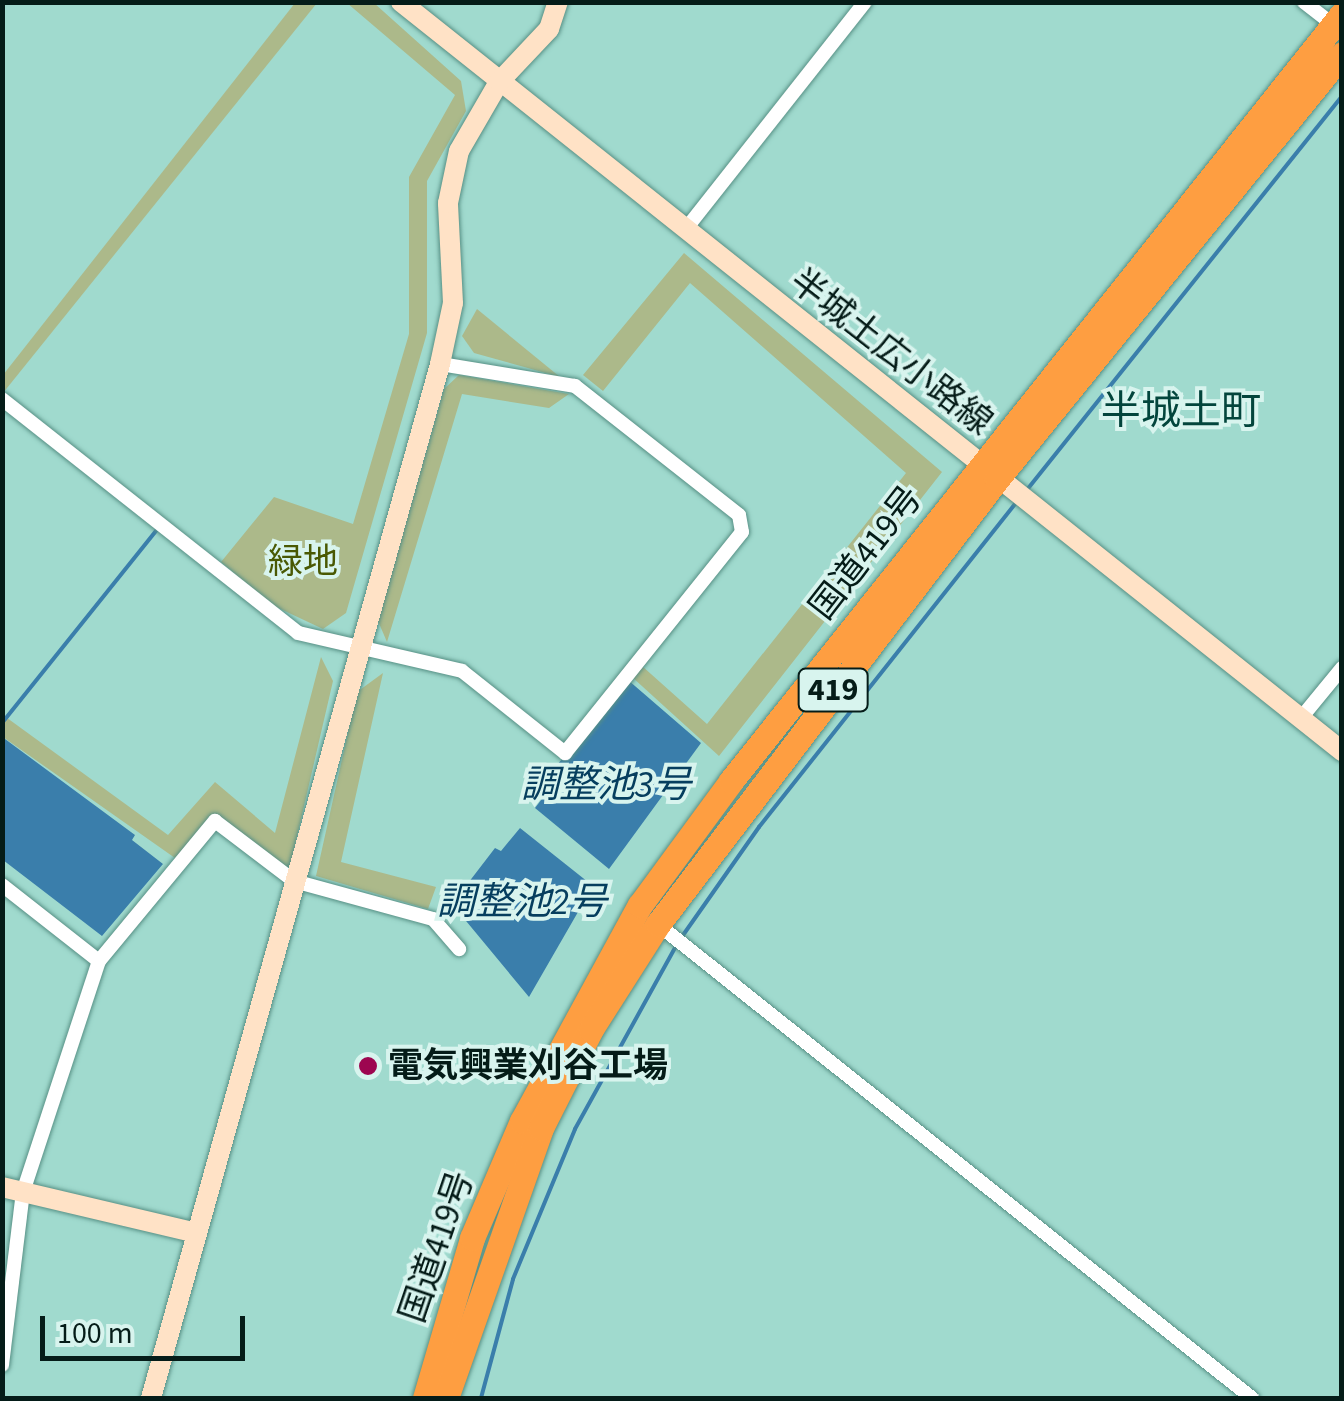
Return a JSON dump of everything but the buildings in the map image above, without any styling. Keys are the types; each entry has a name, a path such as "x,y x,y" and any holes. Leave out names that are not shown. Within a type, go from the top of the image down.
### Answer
{"highway":[{"name":"国道419号","path":"1005,484 1337,20"},
{"name":"国道419号","path":"425,1398 472,1238 522,1121 649,915 1005,484 1342,54"},
{"name":"国道419号","path":"446,1398 540,1128 649,915"}],"street":[{"name":"半城土広小路線","path":"401,2 1342,751"},
{"path":"150,1398 440,364 453,303 448,203 460,150 499,82 549,29 558,2"},
{"path":"685,230 865,2"},
{"path":"1304,2 1337,20"},
{"path":"2,398 298,634 462,671 565,753 742,532 739,515 575,386 440,364"},
{"path":"1301,718 1342,668"},
{"path":"2,1366 13,1190 99,961 216,822 294,881 433,919 460,949"},
{"path":"2,885 99,961"},
{"path":"649,915 1252,1398"},
{"path":"13,1190 197,1232"}],"green space":[{"path":"295,3 317,3 3,393 3,375"},
{"name":"緑地","path":"347,3 374,3 461,81 466,111 427,181 427,333 346,613 323,629 272,605 221,562 274,497 353,524 409,334 409,177 455,95"},
{"path":"684,253 942,472 719,756 632,677 642,666 707,724 906,473 690,283 603,391 583,375"},
{"path":"477,309 560,377 474,353 462,336"},
{"name":"緑地","path":"459,375 569,394 549,408 462,394 387,642 378,621 444,389"},
{"name":"緑地","path":"321,657 333,681 289,871 215,814 175,858 3,737 3,715 168,835 215,782 275,833"},
{"name":"緑地","path":"383,673 341,862 436,887 428,909 316,876 357,692"}],"water":[{"name":"調整池3号","path":"628,680 701,743 609,869 535,808 554,783 547,777"},
{"path":"5,739 135,835 132,840 163,864 102,936 3,860"},
{"name":"調整池2号","path":"520,828 593,886 529,997 452,904 495,848 501,851"}],"waterway":[{"path":"1026,491 1342,96"},
{"path":"681,938 759,827 1017,502"},
{"path":"2,723 158,528"},
{"path":"481,1398 513,1279 575,1129 676,946"}],"place":[{"name":"電気興業刈谷工場","path":"368,1066"}],"district":[{"name":"半城土町","path":"1181,412"}]}
